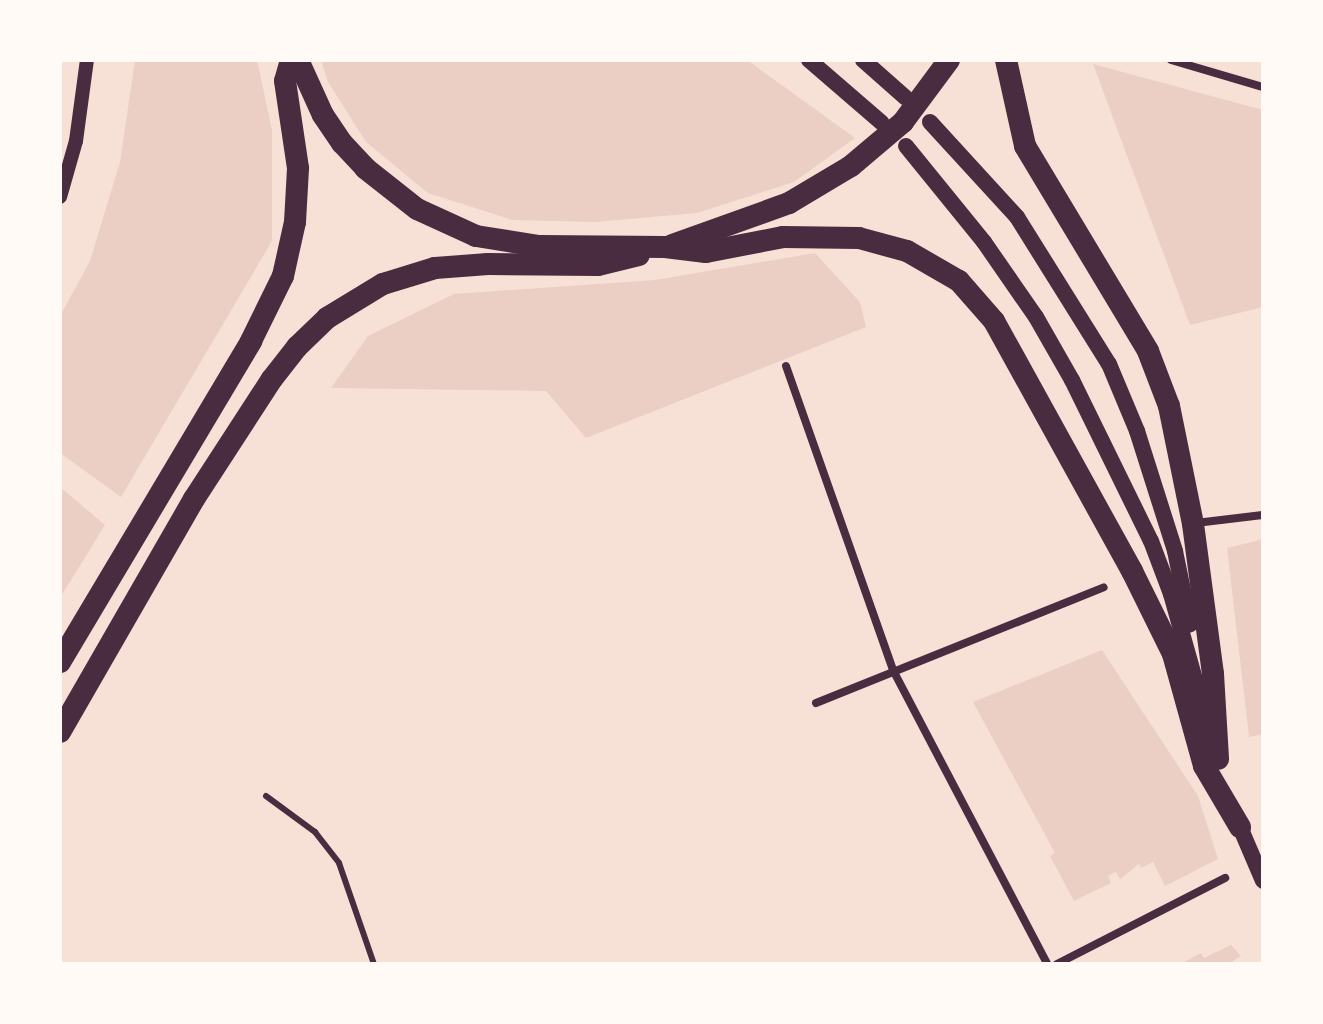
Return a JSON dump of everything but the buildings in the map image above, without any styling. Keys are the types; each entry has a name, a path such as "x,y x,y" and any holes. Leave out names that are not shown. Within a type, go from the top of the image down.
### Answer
{"highway":[{"path":"60,662 251,341 283,276 295,222 298,168 285,81 291,60"},
{"path":"298,60 323,115 342,143 391,191 446,224 476,236 539,246 665,247 706,252 783,237 859,238 889,245 924,260 959,281 981,303 1132,571 1173,654 1204,766 1240,827"},
{"path":"60,732 194,499 272,379 297,347 327,318 383,284 435,268 462,265 598,265 665,247 789,203 871,151 903,122 949,60"},
{"path":"1006,60 1025,146 1148,351 1169,406 1193,524 1213,674 1216,751"}],"main road":[{"path":"809,60 882,123"},
{"path":"863,60 906,98"},
{"path":"930,122 1017,217 1109,364 1137,431 1175,551 1216,751"},
{"path":"906,146 984,242 1036,317 1072,380 1155,549 1240,827 1263,881"}],"street":[{"path":"60,197 79,127 87,60"},
{"path":"1171,60 1263,87"},
{"path":"786,366 894,672 1047,964"},
{"path":"1193,524 1263,515"},
{"path":"816,703 1104,587"},
{"path":"1057,964 1225,878"}],"lane":[{"path":"266,796 315,832 339,863 374,964"}],"shaded area":[{"path":"135,60 257,60 272,130 272,241 121,497 60,453 60,316 90,261 120,162"},
{"path":"321,60 747,60 855,138 794,182 697,213 595,222 512,220 428,193 366,142 328,82"},
{"path":"1093,64 1263,110 1263,307 1190,325"},
{"path":"815,253 860,302 866,327 586,438 546,391 331,388 368,336 454,294 655,280"},
{"path":"60,487 105,525 60,598"},
{"path":"1263,539 1263,734 1249,737 1227,548"},
{"path":"1102,650 1198,796 1218,859 1165,886 1153,862 1141,868 1139,864 1120,879 1116,872 1108,876 1111,883 1074,901 1050,856 1055,853 973,702"},
{"path":"1231,945 1241,956 1233,961 1234,964 1180,964 1201,953 1204,958"}]}
